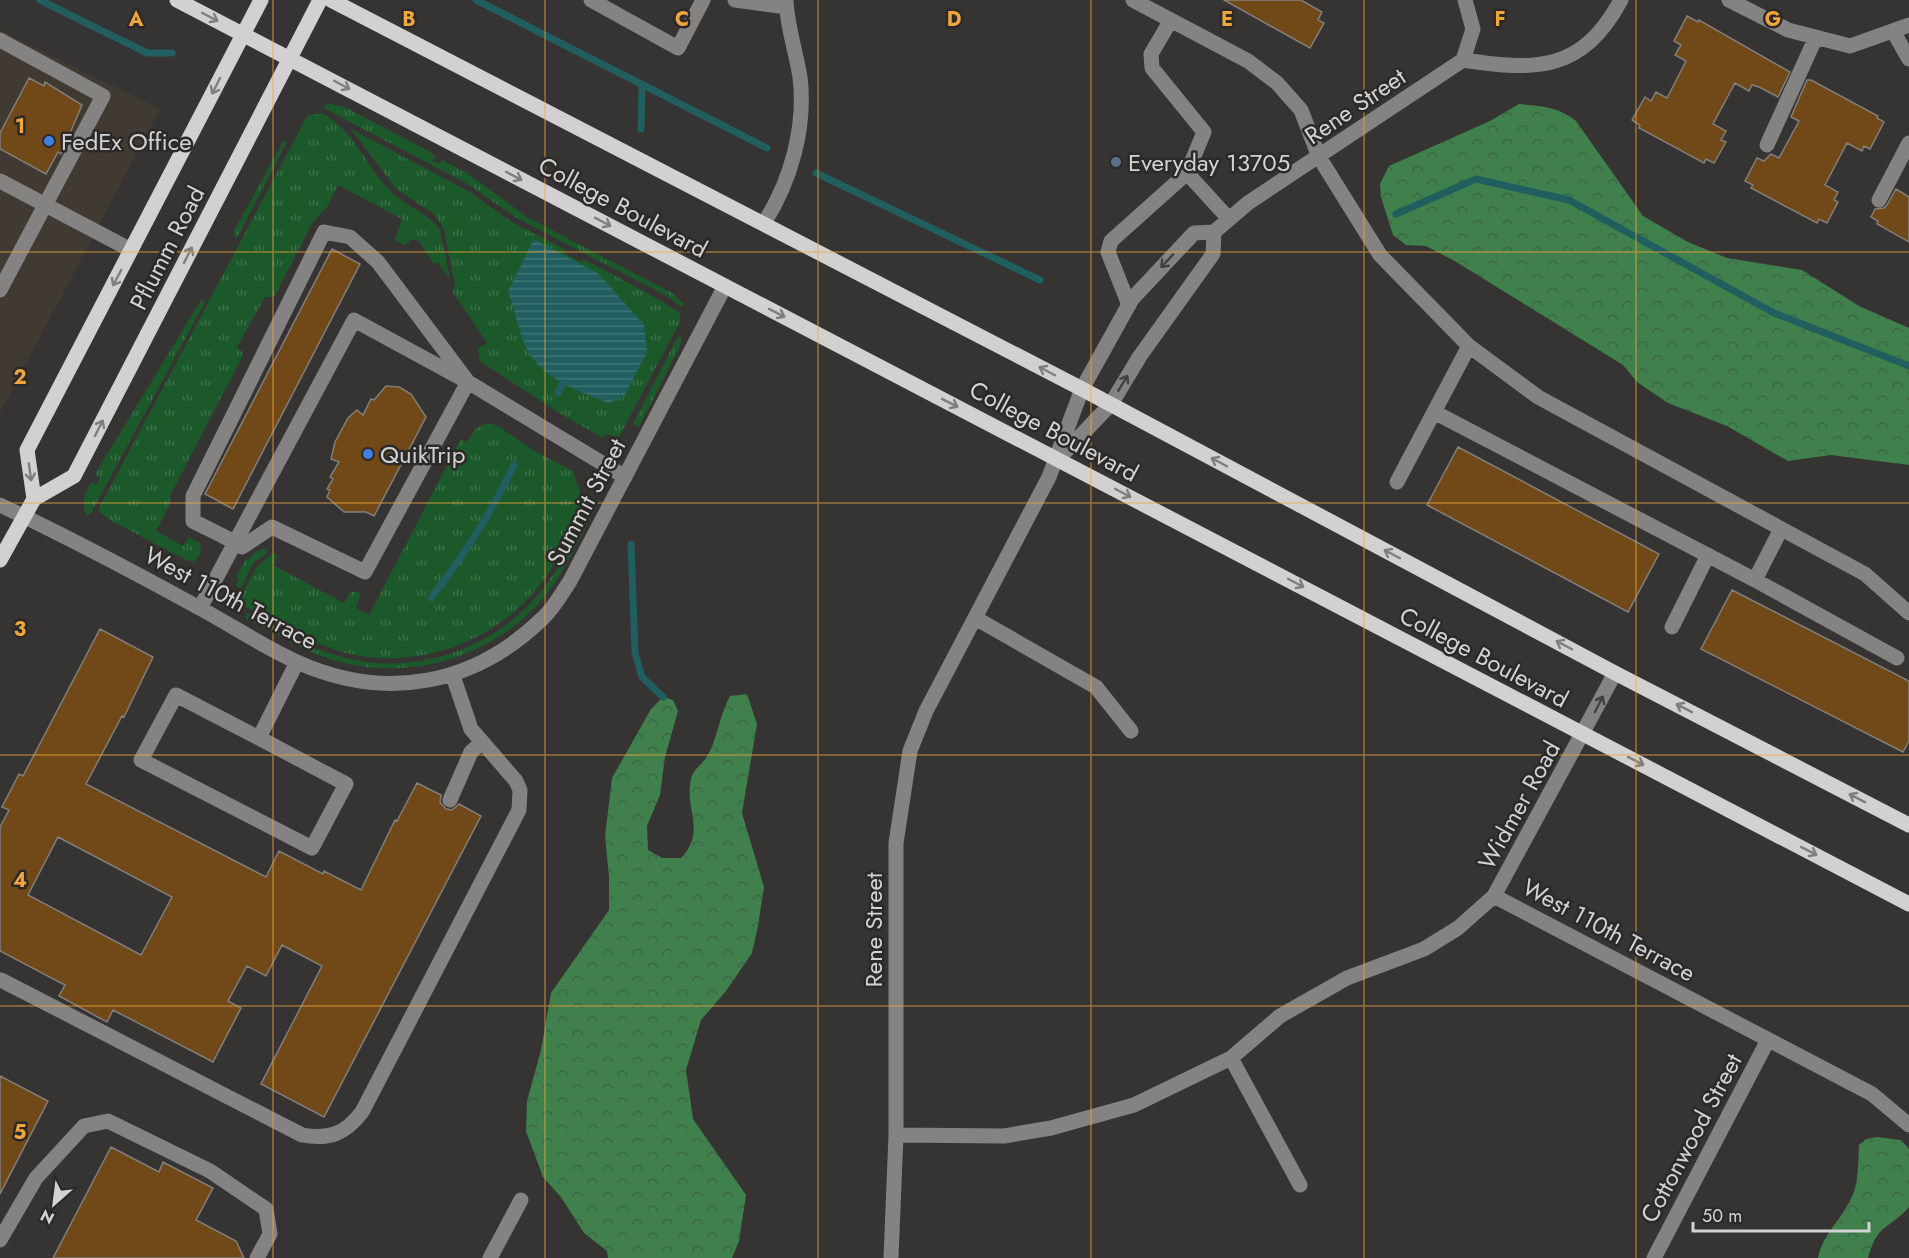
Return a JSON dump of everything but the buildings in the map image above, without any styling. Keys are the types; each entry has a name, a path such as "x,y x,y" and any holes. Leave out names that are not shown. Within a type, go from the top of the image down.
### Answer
{"main road":[{"name":"College Boulevard","path":"177,0 1909,903"},
{"name":"Pflumm Road","path":"34,499 27,450 261,0"},
{"name":"Pflumm Road","path":"0,560 34,499 74,476 320,0"},
{"name":"College Boulevard","path":"331,0 1111,404 1615,673 1909,825"}],"street":[{"path":"591,0 678,48 703,0"},
{"path":"735,0 786,4 800,79 800,109 794,158 776,204 764,223"},
{"path":"1133,0 1248,61 1277,83 1301,110 1319,157 1380,255 1469,346 1538,397 1865,574 1909,613"},
{"path":"1465,0 1473,29 1463,60 1540,66 1569,56 1588,45 1608,24 1621,0"},
{"path":"1729,0 1788,30 1850,46 1909,26"},
{"path":"1129,305 1108,252 1111,241 1186,172 1204,132 1152,68 1151,54 1170,20"},
{"path":"1893,31 1909,59"},
{"path":"1767,145 1816,37"},
{"path":"0,40 103,96 0,290"},
{"name":"Rene Street","path":"891,1258 896,1135 896,843 909,751 926,711 1058,459 1082,389 1129,305 1194,233 1214,232 1248,203 1463,60"},
{"path":"1879,200 1909,143"},
{"path":"1186,172 1229,219"},
{"path":"0,182 131,250"},
{"path":"324,232 350,237 378,262 468,382 365,572 272,527 242,547 194,521 193,496 324,232"},
{"name":"Rene Street","path":"1058,459 1111,404 1140,356 1214,254 1214,232"},
{"name":"Summit Street","path":"428,681 453,676 513,645 545,616 570,581 725,286"},
{"path":"200,608 354,320 468,382 625,477"},
{"path":"1396,482 1469,346"},
{"path":"1434,412 1708,555 1897,658"},
{"name":"West 110th Terrace","path":"0,505 200,608 297,662 344,678 388,683 428,681"},
{"path":"1755,580 1781,529"},
{"path":"1672,627 1708,555"},
{"path":"976,619 1096,687 1131,731"},
{"path":"259,738 297,662"},
{"name":"Widmer Road","path":"1494,896 1584,734 1615,673"},
{"path":"1,980 302,1136 333,1137 354,1123 362,1112 519,810 520,790 516,781 471,729 453,676"},
{"path":"176,695 259,738 346,783 312,848 141,760 176,695"},
{"path":"450,800 471,752 482,742"},
{"name":"West 110th Terrace","path":"896,1135 1004,1136 1052,1128 1134,1105 1231,1058 1280,1016 1347,978 1424,949 1458,927 1494,896 1872,1094 1909,1125"},
{"name":"Cottonwood Street","path":"1654,1258 1768,1040"},
{"path":"1231,1058 1300,1185"},
{"path":"1,1237 36,1178 84,1125 108,1121 210,1171 266,1209 270,1234 257,1258"},
{"path":"490,1258 521,1200"}],"shaded area":[{"path":"0,30 160,109 0,413"}],"green space":[{"path":"1519,104 1556,110 1570,116 1576,121 1643,216 1688,242 1727,258 1802,270 1859,306 1909,328 1909,465 1831,455 1788,461 1727,426 1668,403 1637,382 1623,365 1453,260 1426,246 1406,245 1393,235 1381,197 1380,184 1389,166 1490,121"},
{"path":"324,105 345,107 432,153 435,157 433,161 439,164 442,160 467,173 527,217 672,293 684,304 681,307 670,298 515,217 468,184 326,109"},
{"path":"322,113 345,131 377,175 396,196 425,215 440,230 450,279 437,262 434,264 419,241 412,239 405,245 395,240 402,219 338,185 327,207 313,222 274,297 265,297 237,347 243,353 241,359 171,494 169,506 156,531 183,546 189,537 200,543 200,554 193,562 110,520 98,510 307,116"},
{"path":"351,129 468,191 512,222 566,250 564,253 581,262 583,259 595,265 680,313 680,322 619,437 605,434 603,438 561,414 478,360 480,354 477,349 487,343 452,291 455,286 444,229 434,214 396,189"},
{"path":"284,140 287,142 237,238 234,236 234,231"},
{"path":"201,300 205,302 91,513 86,516 84,498 92,482 96,485 100,479 96,475 97,471"},
{"path":"678,336 682,338 679,348 639,427 633,424"},
{"path":"488,423 498,426 536,452 573,471 581,495 588,499 545,578 525,601 502,621 476,637 449,649 420,656 390,658 360,656 330,648 297,634 244,606 241,597 256,568 273,553 277,555 273,565 344,603 351,592 359,592 356,608 369,615 461,439 467,442 476,428"},
{"path":"590,506 595,509 548,592 529,613 507,631 483,646 456,657 429,665 401,668 372,668 344,663 306,649 245,618 247,613 308,645 359,661 390,663 421,661 450,654 478,642 504,626 528,606 560,564"},
{"path":"268,548 265,555 254,562 240,589 236,585 239,579 236,577 246,559 248,560 255,552"},
{"path":"747,694 757,724 742,813 764,887 758,926 752,953 726,991 701,1020 686,1070 693,1119 746,1195 739,1241 732,1258 608,1258 607,1251 584,1233 561,1197 543,1177 526,1131 527,1101 541,1050 551,993 609,910 605,836 612,778 651,709 663,697 673,700 678,711 665,757 660,795 647,826 648,850 662,858 681,858 693,838 690,801 692,775 709,753 730,696"},
{"path":"1877,1137 1901,1140 1909,1149 1909,1207 1880,1232 1868,1258 1818,1258 1827,1235 1853,1195 1858,1174 1859,1145 1866,1139"}],"water":[{"path":"534,239 599,274 644,325 647,352 625,395 609,403 574,389 542,369 527,349 508,291"}],"waterway":[{"path":"40,0 147,53 172,53"},
{"path":"476,0 767,148"},
{"path":"641,129 642,87"},
{"path":"816,173 1040,280"},
{"path":"1396,214 1476,179 1569,200 1774,313 1909,366"},
{"path":"558,393 563,383"},
{"path":"431,598 476,534 514,465"},
{"path":"631,544 635,653 642,677 663,697"}],"place":[{"name":"FedEx Office","path":"49,141"},
{"name":"Everyday 13705","path":"1116,162"},
{"name":"QuikTrip","path":"368,454"}]}
